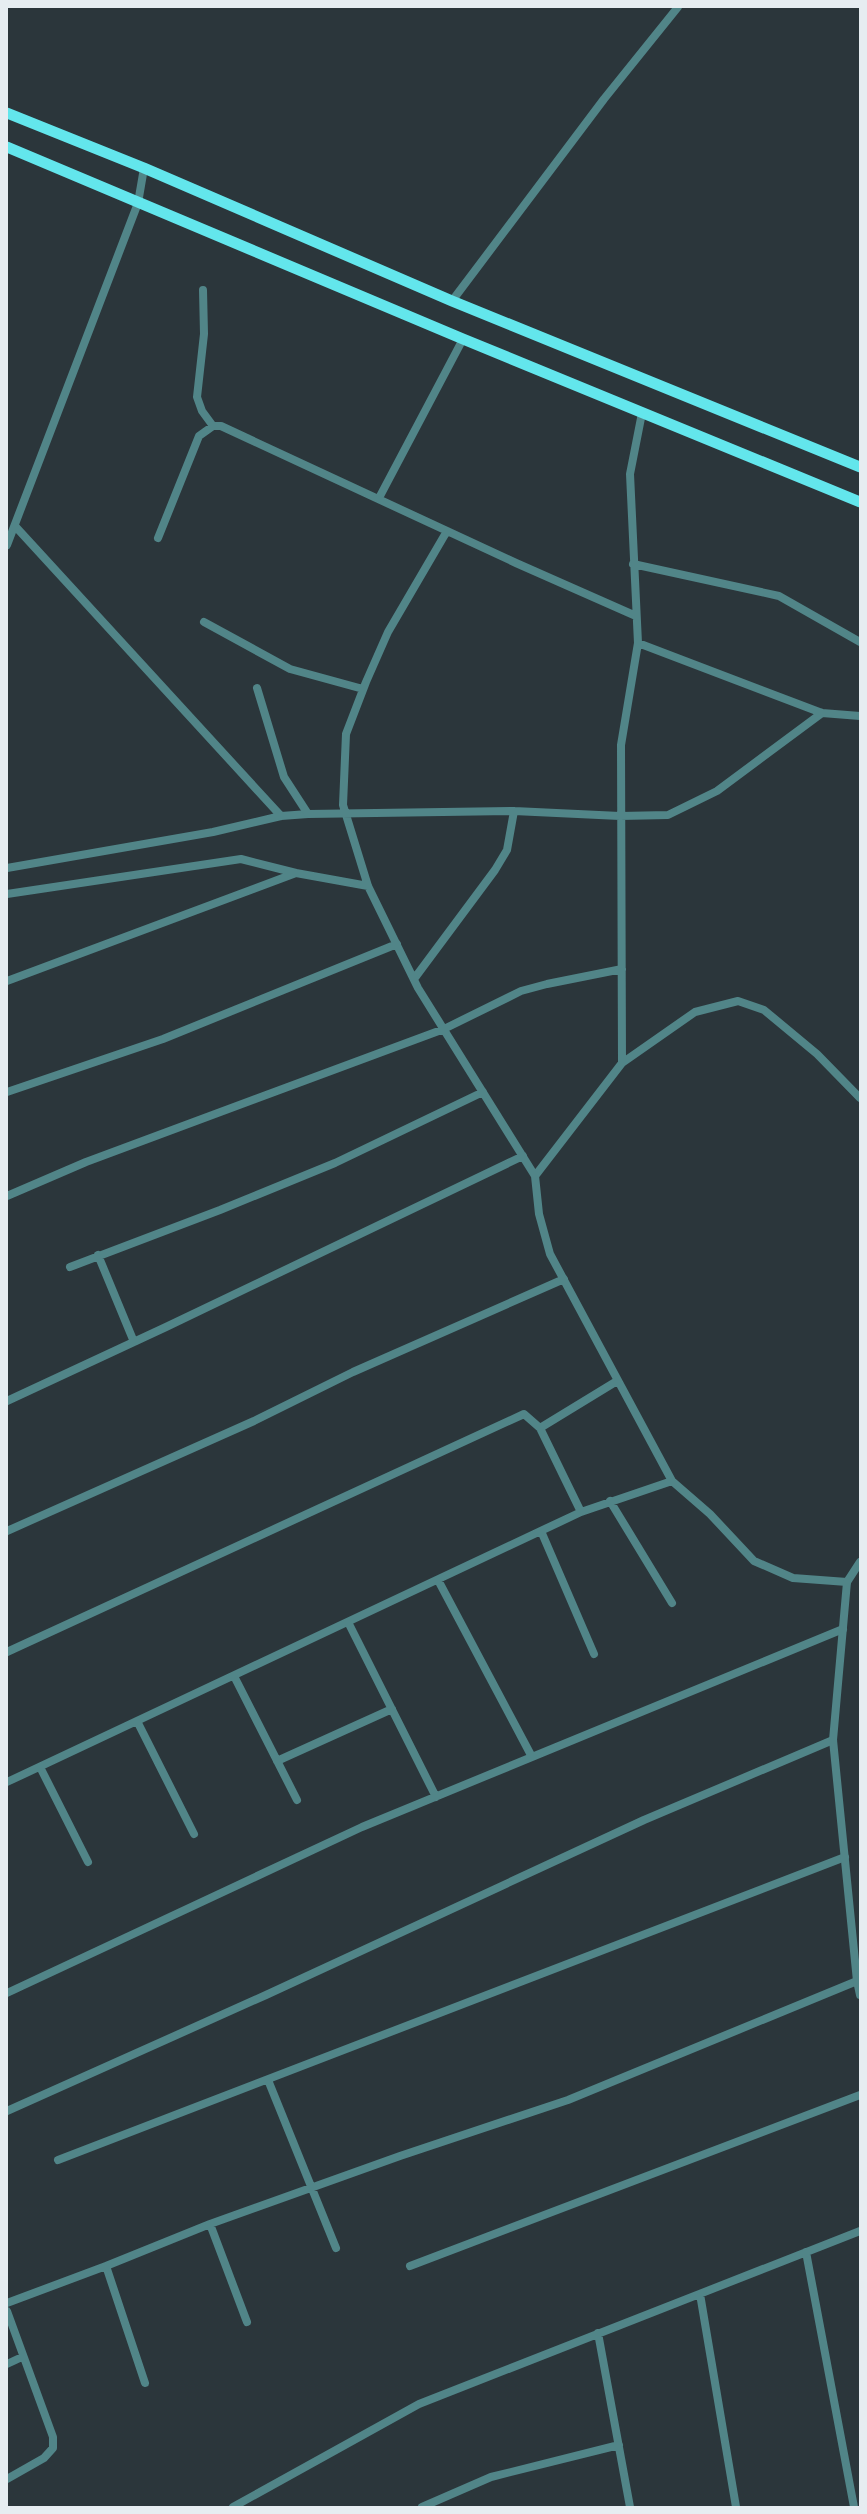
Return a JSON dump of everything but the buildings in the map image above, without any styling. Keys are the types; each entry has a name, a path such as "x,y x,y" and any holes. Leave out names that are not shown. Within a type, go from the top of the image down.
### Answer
{"highway":[{"path":"7,113 144,168 452,301 860,467"},
{"path":"7,147 463,340 860,502"}],"street":[{"path":"452,301 604,98 678,7"},
{"path":"7,545 138,202 144,168"},
{"path":"203,290 204,334 196,397 202,411 213,426"},
{"path":"379,498 463,340"},
{"path":"622,1063 620,816 621,745 638,643 633,564 630,474 642,413"},
{"path":"158,538 199,436 213,426 221,426 379,498 447,531 636,616"},
{"path":"14,526 281,816"},
{"path":"447,531 388,632 363,689 346,734 342,805 368,886 414,979 535,1176 539,1214 550,1254 672,1481 710,1514 754,1561 793,1578 847,1582"},
{"path":"633,564 779,596 860,642"},
{"path":"204,622 290,669 363,689"},
{"path":"638,643 822,713 860,716"},
{"path":"257,688 283,773 308,814"},
{"path":"7,868 213,832 281,816 308,814 514,811 620,816 668,815 717,791 822,713"},
{"path":"414,979 495,870 507,850 514,811"},
{"path":"7,894 241,859 296,873 368,886"},
{"path":"7,982 296,873"},
{"path":"7,1092 163,1039 397,944"},
{"path":"7,1196 86,1162 444,1029 532,987 622,969"},
{"path":"535,1176 622,1063 695,1012 738,1001 764,1010 817,1054 860,1098"},
{"path":"70,1267 98,1255 220,1210 335,1163 483,1092"},
{"path":"7,1401 523,1156"},
{"path":"98,1255 134,1342"},
{"path":"7,1530 254,1421 353,1372 564,1280"},
{"path":"540,1428 618,1381"},
{"path":"7,1652 524,1414 540,1428 581,1512"},
{"path":"7,1782 581,1512 672,1481"},
{"path":"610,1501 672,1603"},
{"path":"541,1531 594,1654"},
{"path":"860,1562 847,1582 833,1740 857,1981 860,1994"},
{"path":"438,1580 532,1757"},
{"path":"348,1622 436,1797"},
{"path":"7,1993 362,1827 843,1629"},
{"path":"234,1676 297,1800"},
{"path":"277,1760 392,1709"},
{"path":"137,1721 194,1834"},
{"path":"7,2111 266,1995 644,1820 833,1740"},
{"path":"40,1767 88,1862"},
{"path":"58,2160 844,1857"},
{"path":"7,2303 106,2266 210,2224 568,2100 857,1981"},
{"path":"268,2080 336,2248"},
{"path":"410,2266 860,2096"},
{"path":"210,2224 247,2322"},
{"path":"233,2507 419,2404 860,2231"},
{"path":"806,2252 854,2507"},
{"path":"106,2266 145,2383"},
{"path":"700,2294 736,2507"},
{"path":"7,2311 22,2357 53,2437 53,2448 44,2458 7,2479"},
{"path":"598,2333 630,2507"},
{"path":"7,2364 22,2357"},
{"path":"422,2507 491,2477 619,2445"}]}
